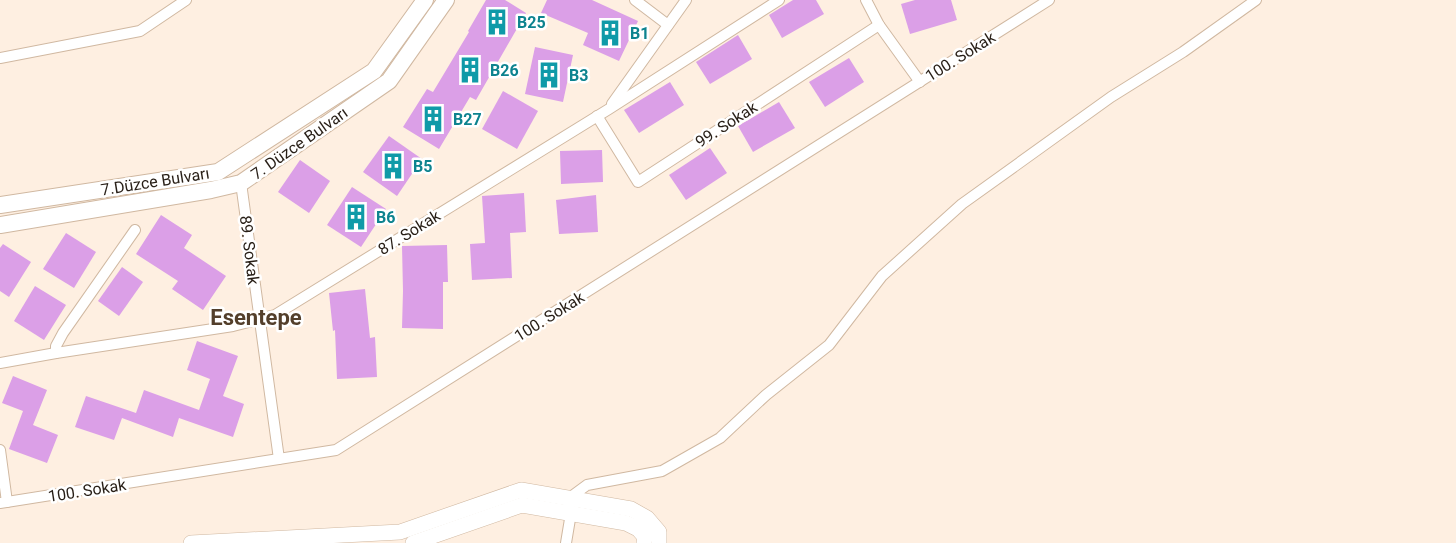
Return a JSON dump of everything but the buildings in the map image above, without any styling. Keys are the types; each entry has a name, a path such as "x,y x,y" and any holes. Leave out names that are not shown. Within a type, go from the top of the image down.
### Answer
{"main road":[{"name":"7.Düzce Bulvarı","path":"0,205 218,172 374,72 425,0"},
{"name":"7. Düzce Bulvarı","path":"0,225 241,183 389,81 446,0"},
{"path":"191,543 400,532 521,490 626,523 638,529 645,537 644,543"},
{"path":"413,543 522,505 631,509 647,518 659,532 658,543"}],"street":[{"path":"0,58 140,31 186,0"},
{"path":"635,0 668,25"},
{"path":"609,109 686,0"},
{"name":"87. Sokak","path":"0,363 233,326 275,315 609,109 779,0"},
{"path":"866,0 879,25 920,82"},
{"name":"100. Sokak","path":"4,503 336,450 1049,0"},
{"path":"566,543 570,506 587,485 662,471 720,438 766,395 830,345 882,276 962,204 1111,97 1183,52 1256,0"},
{"name":"99. Sokak","path":"597,116 638,182 879,25"},
{"name":"89. Sokak","path":"241,183 279,459"},
{"path":"56,353 56,346 63,333 135,230"},
{"path":"0,450 4,503"}],"place":[{"name":"B25","path":"497,22"},
{"name":"B1","path":"610,33"},
{"name":"B26","path":"470,70"},
{"name":"B3","path":"549,75"},
{"name":"B27","path":"433,119"},
{"name":"B5","path":"393,166"},
{"name":"B6","path":"356,217"}],"district":[{"name":"Esentepe","path":"256,317"}]}
